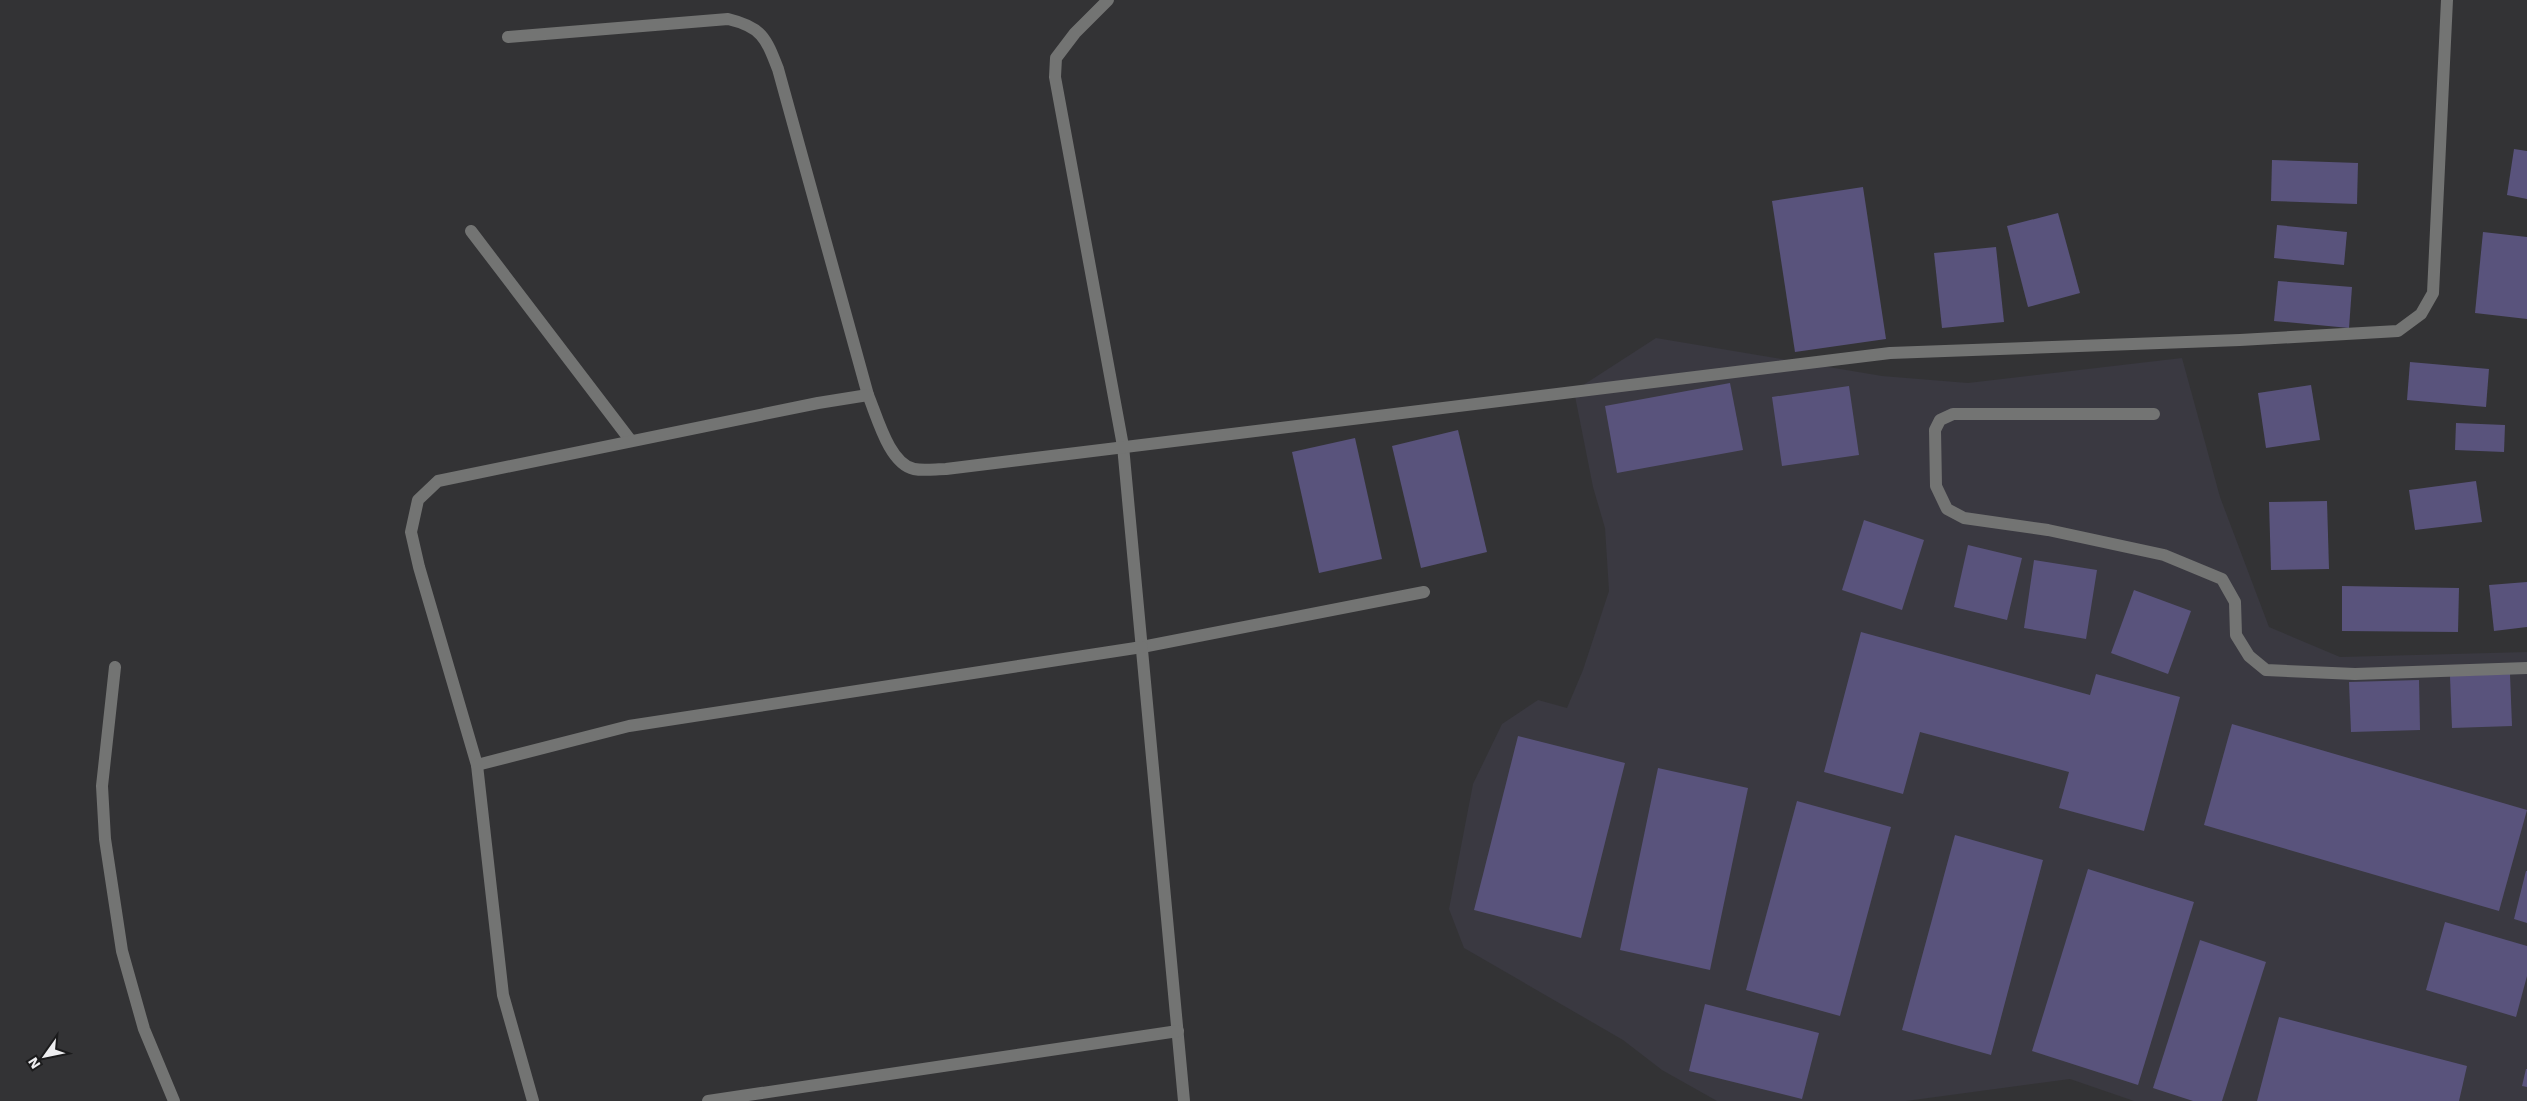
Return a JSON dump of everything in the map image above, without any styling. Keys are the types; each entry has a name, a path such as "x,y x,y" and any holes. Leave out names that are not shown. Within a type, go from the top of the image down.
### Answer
{"street":[{"path":"1108,0 1075,33 1056,58 1055,77 1123,446 1184,1101"},
{"path":"508,37 728,19 749,24 767,42 778,69 868,395 887,441 898,461 913,469 946,469 1890,352 2240,340 2398,331 2421,314 2433,293 2447,0"},
{"path":"471,231 631,441"},
{"path":"533,1101 503,995 477,765 419,567 411,532 418,500 438,481 818,403 868,395"},
{"path":"2154,414 1953,414 1940,420 1936,430 1936,486 1947,509 1964,518 2048,530 2164,555 2222,579 2235,602 2236,634 2249,656 2266,670 2354,674 2527,668"},
{"path":"477,765 629,726 1142,648 1424,592"},
{"path":"114,667 102,786 105,839 122,951 144,1029 174,1101"},
{"path":"708,1101 1178,1031"}],"shaded area":[{"path":"1656,338 1882,376 1968,383 2182,358 2220,497 2269,627 2340,657 2527,652 2527,1101 2134,1101 2070,1079 1906,1101 1717,1101 1662,1070 1623,1040 1464,948 1449,909 1473,784 1502,724 1538,700 1567,708 1583,670 1609,591 1605,528 1593,487 1574,391"}],"building":[{"path":"2514,149 2527,151 2527,199 2507,195"},
{"path":"2272,160 2358,163 2357,204 2271,201"},
{"path":"1863,187 1886,339 1795,352 1772,201"},
{"path":"2058,213 2080,293 2028,307 2007,226"},
{"path":"2277,225 2347,232 2344,265 2274,258"},
{"path":"2483,232 2527,237 2527,319 2475,313"},
{"path":"1996,247 2004,322 1942,328 1934,253"},
{"path":"2278,281 2352,287 2349,328 2274,321"},
{"path":"2410,362 2489,369 2486,407 2407,400"},
{"path":"1730,383 1743,450 1617,473 1605,406"},
{"path":"2311,385 2320,440 2266,448 2258,393"},
{"path":"1849,386 1859,455 1782,466 1772,397"},
{"path":"2456,423 2505,425 2504,452 2455,450"},
{"path":"1458,430 1487,552 1421,568 1392,446"},
{"path":"1355,438 1382,559 1319,573 1292,452"},
{"path":"2476,481 2482,522 2415,530 2409,490"},
{"path":"2327,501 2329,569 2271,570 2269,502"},
{"path":"1864,520 1924,540 1902,610 1842,590"},
{"path":"1968,545 2022,558 2007,620 1954,607"},
{"path":"2034,560 2097,570 2086,639 2024,628"},
{"path":"2527,582 2527,627 2494,631 2489,585"},
{"path":"2342,586 2459,588 2458,632 2342,631"},
{"path":"2134,590 2191,611 2168,674 2111,653"},
{"path":"1861,632 2090,695 2096,674 2180,697 2144,831 2059,808 2069,772 1920,732 1903,794 1824,772"},
{"path":"2510,674 2512,726 2452,728 2450,676"},
{"path":"2419,680 2420,730 2351,732 2349,682"},
{"path":"2232,724 2527,810 2499,911 2204,825"},
{"path":"1518,736 1625,763 1581,938 1474,910"},
{"path":"1658,768 1748,788 1710,970 1620,950"},
{"path":"1797,801 1891,827 1840,1016 1746,990"},
{"path":"1955,835 2043,860 1991,1055 1902,1030"},
{"path":"2088,869 2194,902 2138,1085 2032,1051"},
{"path":"2527,871 2527,923 2514,919"},
{"path":"2445,922 2527,946 2527,976 2516,1017 2426,990"},
{"path":"2200,940 2266,962 2222,1101 2193,1101 2153,1088"},
{"path":"1705,1004 1819,1033 1802,1099 1689,1071"},
{"path":"2279,1017 2467,1066 2459,1101 2257,1101"},
{"path":"2527,1069 2527,1087 2522,1086"}]}
